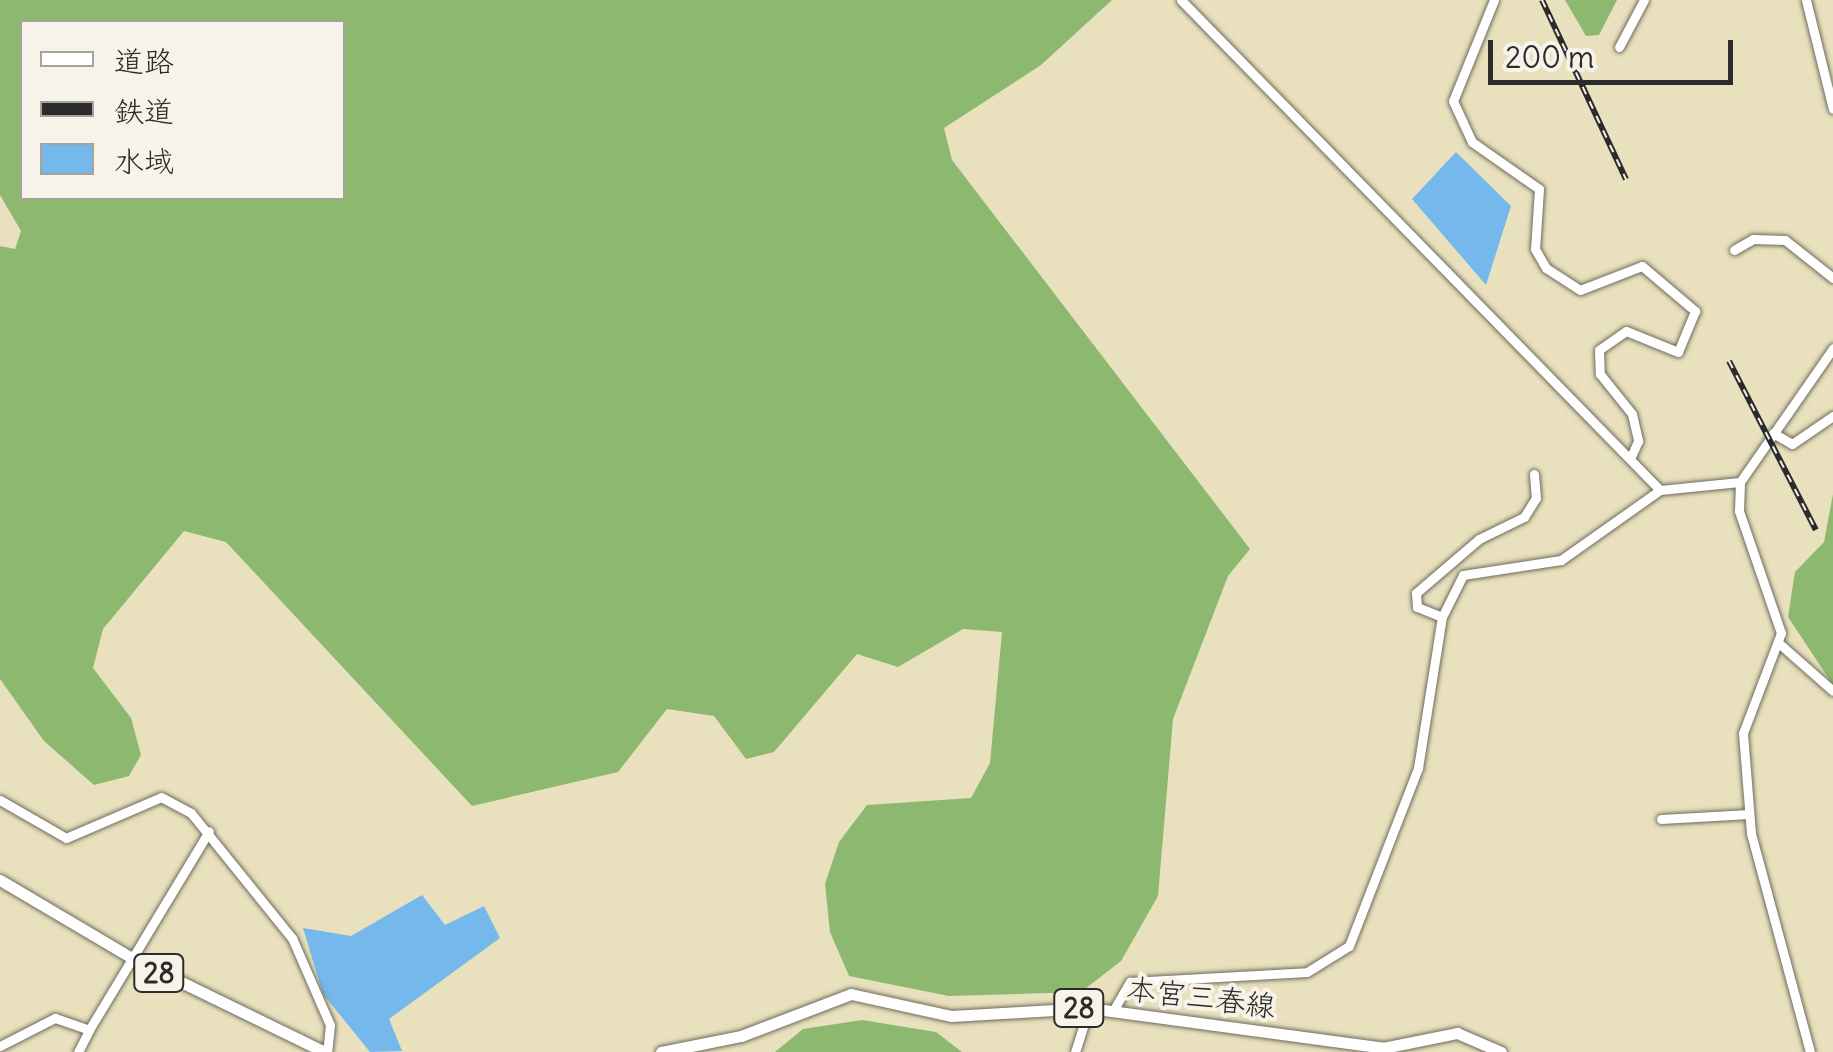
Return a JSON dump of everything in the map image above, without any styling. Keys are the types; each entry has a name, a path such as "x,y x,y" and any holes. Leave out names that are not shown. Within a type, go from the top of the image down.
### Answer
{"main road":[{"name":"28","path":"0,880 132,958 326,1052"},
{"name":"本宮三春線","path":"661,1052 741,1036 850,994 952,1016 1089,1008 1366,1046 1410,1047 1457,1033 1500,1052"}],"street":[{"path":"1181,0 1660,490"},
{"path":"1494,0 1453,101 1472,142 1539,189 1540,258 1580,290 1642,266 1695,311 1678,352 1626,332 1599,350 1600,374 1632,414 1638,442 1631,457"},
{"path":"1620,46 1644,0"},
{"path":"1806,0 1833,109"},
{"path":"1734,250 1753,239 1785,240 1833,278"},
{"path":"1833,348 1740,482 1740,520 1781,646 1833,692"},
{"path":"1773,433 1792,444 1833,416"},
{"path":"1442,617 1417,607 1416,593 1478,539 1524,517 1536,498 1534,474"},
{"path":"1113,1011 1130,982 1308,972 1348,946 1418,768 1442,617 1463,575 1561,560 1660,490 1740,482"},
{"path":"1781,646 1743,733 1749,814 1810,1052"},
{"path":"0,800 66,838 161,797 208,831 292,938 330,1025 326,1052"},
{"path":"1661,818 1749,814"},
{"path":"78,1052 208,831"},
{"path":"1075,1052 1089,1008"},
{"path":"0,1046 55,1018 89,1030"}],"green space":[{"path":"0,0 1112,0 1041,65 944,128 952,160 1250,549 1228,576 1173,719 1158,896 1121,961 1081,992 949,996 849,976 830,932 825,884 839,842 867,805 971,798 990,763 1002,632 963,629 898,667 857,654 774,752 746,759 714,716 667,709 618,772 472,806 226,542 184,531 103,629 93,668 131,718 141,755 129,776 94,785 44,741 0,679 0,246 15,249 21,231 0,195"},
{"path":"1565,0 1617,0 1599,35 1586,36"},
{"path":"1833,494 1833,685 1788,617 1795,572 1824,542"},
{"path":"862,1020 936,1032 962,1052 775,1052 803,1029"}],"water":[{"path":"1456,152 1511,206 1486,285 1412,199"},
{"path":"422,895 445,925 484,906 500,938 389,1019 402,1051 370,1052 323,994 303,928 351,936"}],"railway":[{"path":"1542,0 1626,179"},
{"path":"1729,361 1816,530"}]}
